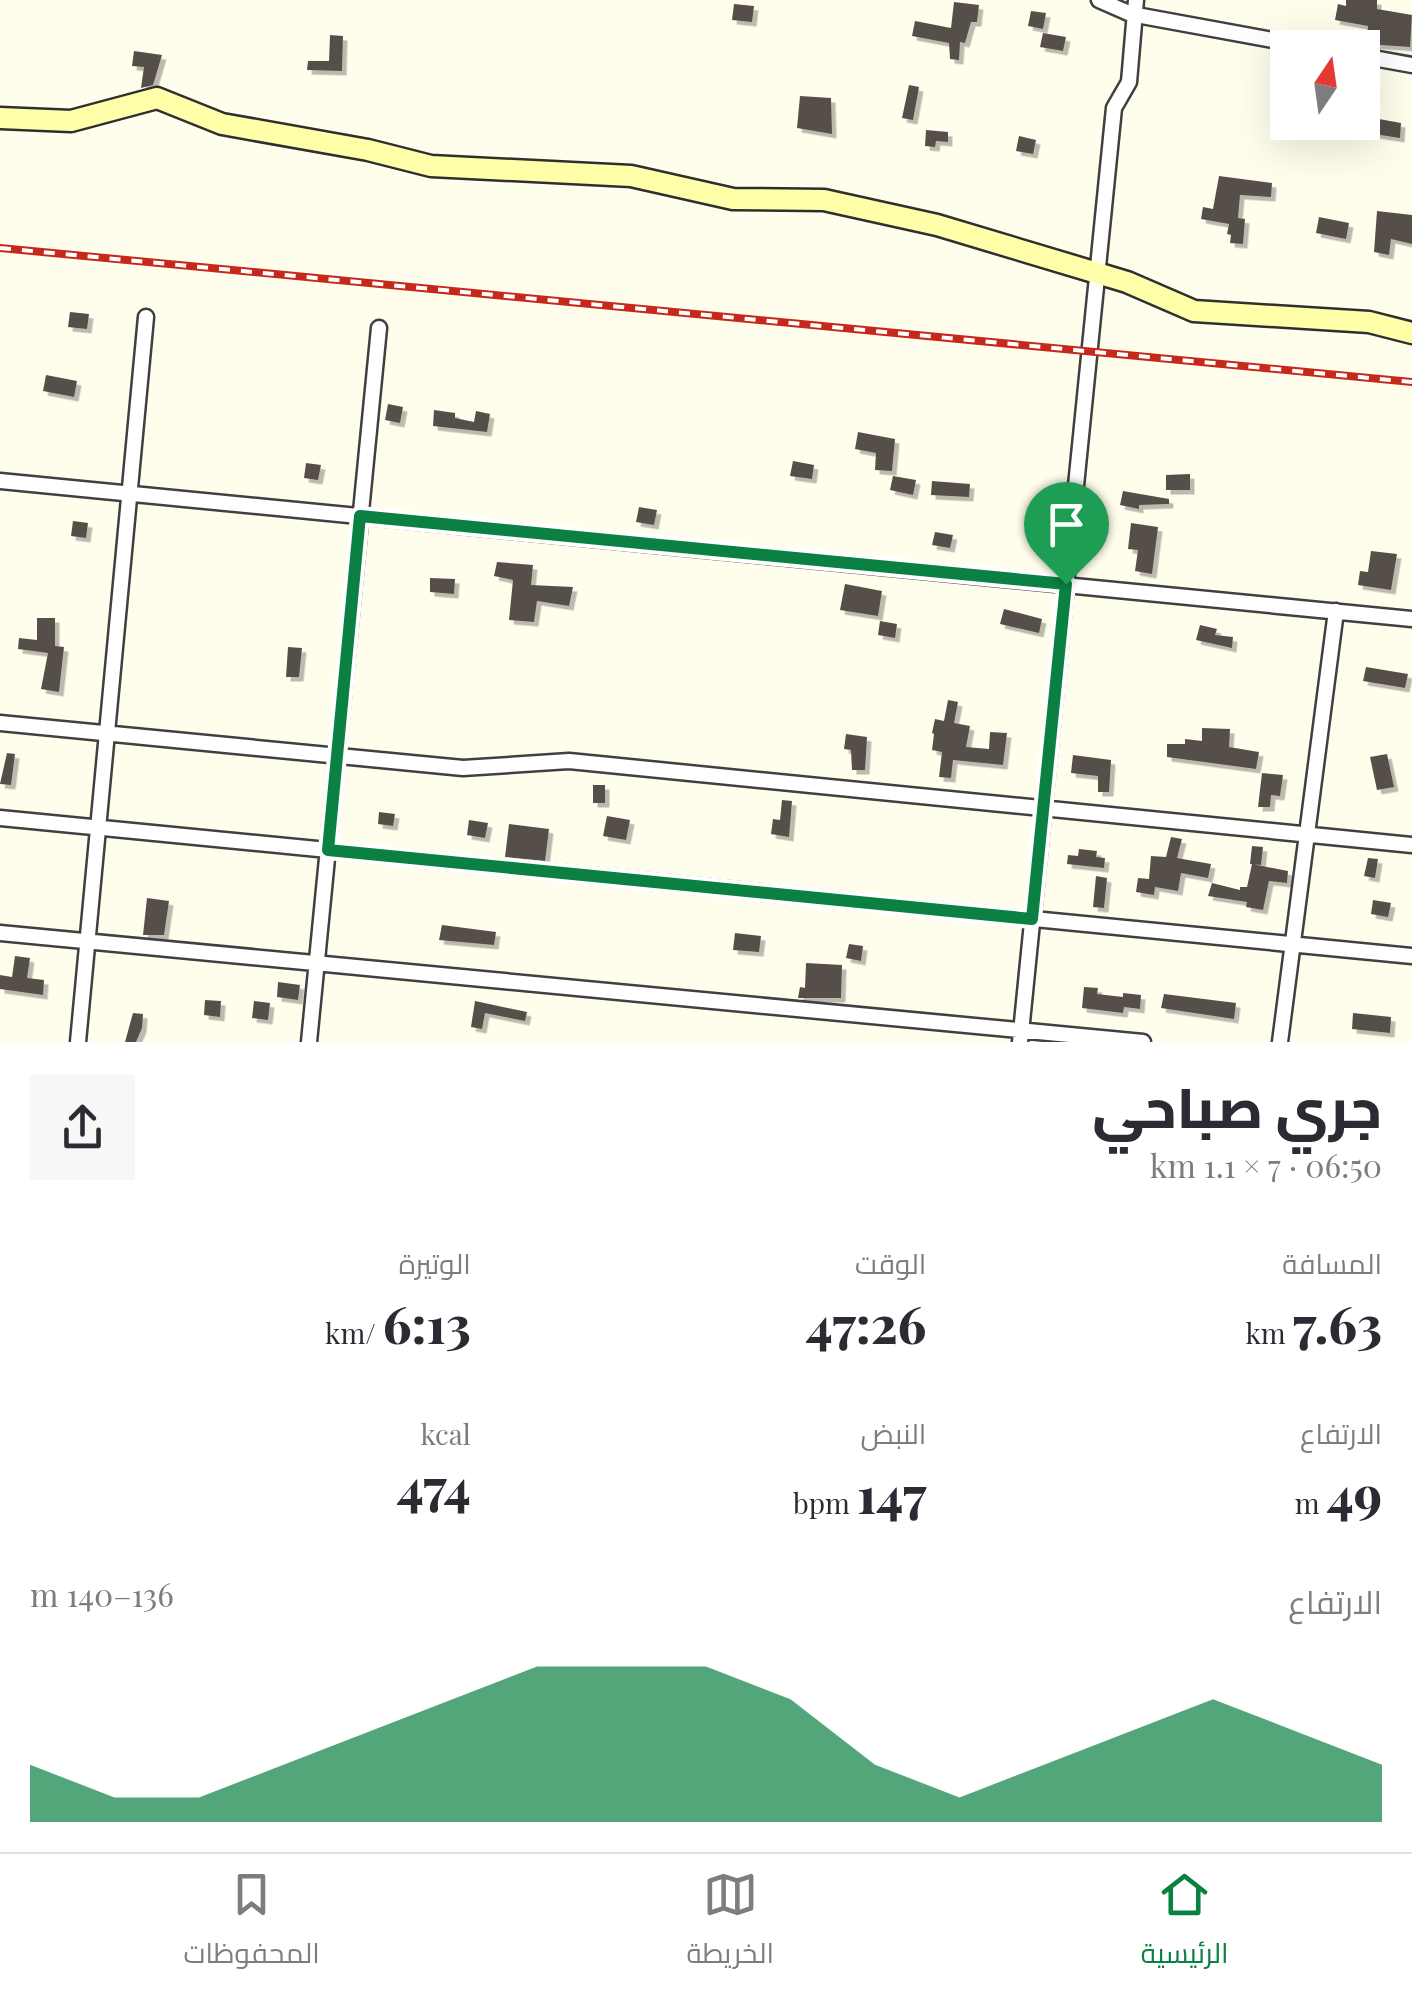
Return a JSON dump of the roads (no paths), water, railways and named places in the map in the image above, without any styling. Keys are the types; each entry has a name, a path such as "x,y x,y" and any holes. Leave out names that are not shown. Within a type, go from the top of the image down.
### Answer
{"street":[{"path":"1099,0 1270,38"},
{"path":"1021,1036 1114,108 1130,82 1136,7"},
{"path":"1380,59 1412,65"},
{"path":"0,118 70,121 158,98 222,124 368,150 430,166 632,176 733,199 824,200 937,225 1127,282 1194,311 1369,322 1412,333"},
{"path":"78,1042 146,317"},
{"path":"309,1042 379,328"},
{"path":"0,480 1412,619"},
{"path":"1280,1042 1336,610"},
{"path":"0,722 463,768 569,761 1412,845"},
{"path":"0,818 1412,956"},
{"path":"0,933 1021,1036 1142,1042"}],"railway":[{"path":"0,248 1412,382"}]}
